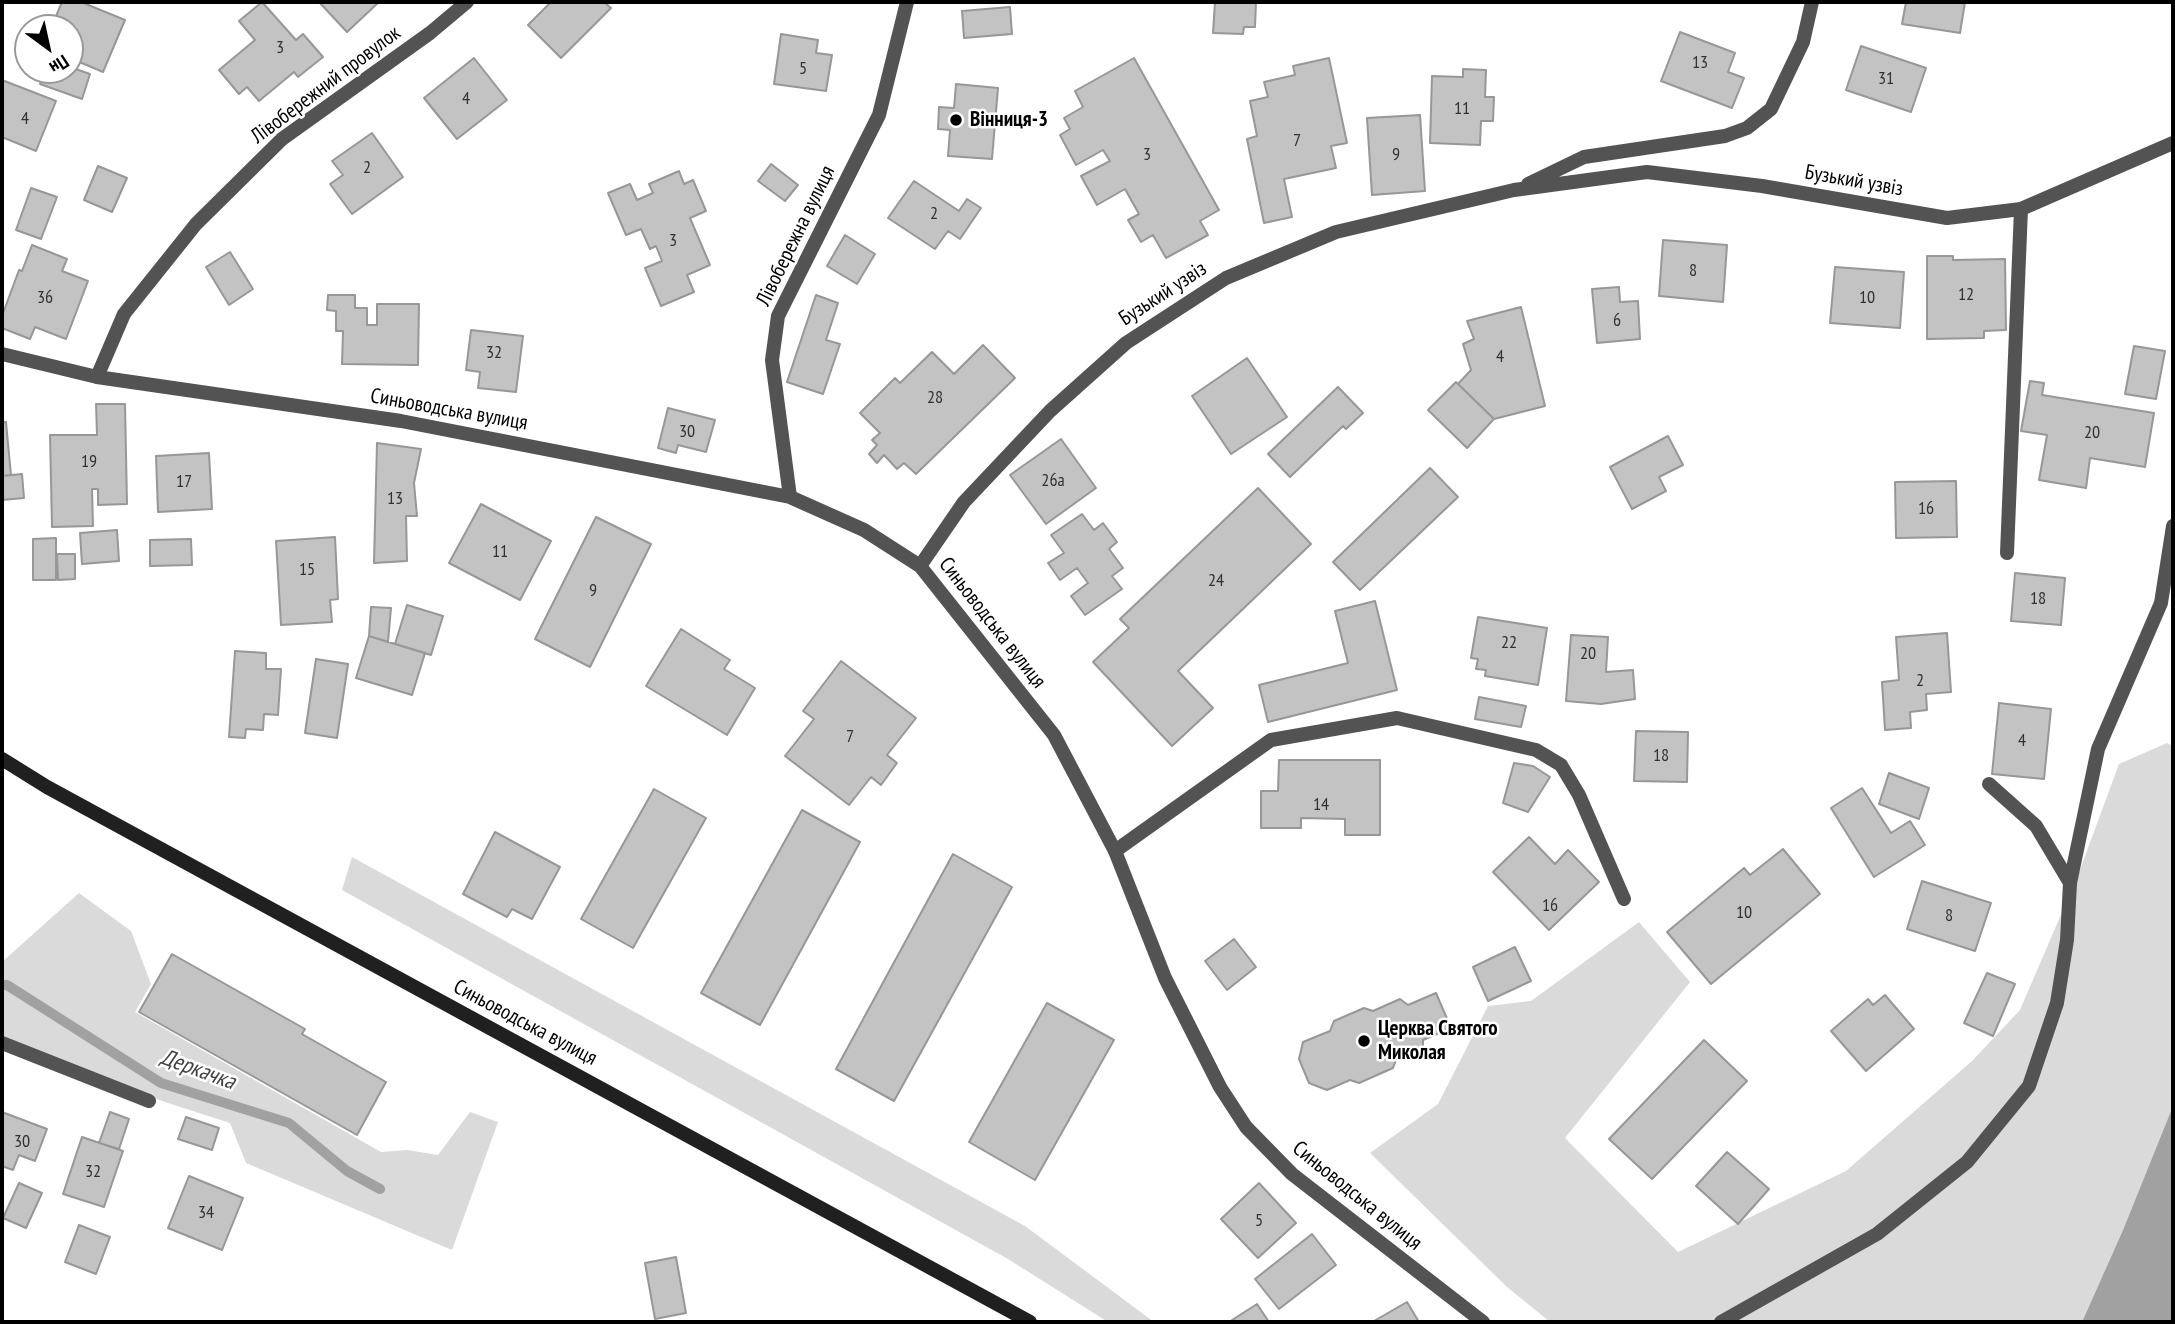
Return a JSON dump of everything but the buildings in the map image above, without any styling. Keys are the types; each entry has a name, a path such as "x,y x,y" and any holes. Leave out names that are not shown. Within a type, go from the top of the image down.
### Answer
{"main road":[{"name":"Синьоводська вулиця","path":"2,759 69,799 1030,1322"}],"street":[{"name":"Лівобережний провулок","path":"97,377 124,314 196,224 282,139 430,33 467,2"},
{"name":"Лівобережна вулиця","path":"790,497 772,360 778,316 879,115 907,2"},
{"name":"Бузький узвіз","path":"1514,190 1584,157 1725,136 1748,128 1771,109 1803,42 1812,2"},
{"name":"Бузький узвіз","path":"920,566 964,502 1050,411 1126,343 1226,278 1336,232 1514,190 1647,172 1762,186 1947,218 2021,209 2173,144"},
{"path":"2007,553 2021,209"},
{"name":"Синьоводська вулиця","path":"2,354 97,377 401,421 790,497 864,530 920,566 1054,735 1115,851 1165,978 1220,1087 1246,1127 1292,1174 1483,1322"},
{"path":"1721,1322 1877,1234 1967,1162 2029,1086 2057,1003 2067,940 2070,883 2098,749 2161,603 2173,526"},
{"path":"1115,851 1271,740 1397,718 1536,750 1560,765 1579,795 1624,899"},
{"path":"1989,784 2036,826 2070,883"},
{"path":"2,1044 149,1101"}],"shaded area":[{"path":"2167,743 2173,746 2173,1106 2082,1322 1550,1322 1507,1287 1370,1153 1438,1104 1488,1006 1531,1001 1639,922 1690,982 1565,1138 1678,1252 1846,1171 1972,1061 2020,1010 2078,875 2119,764"},
{"path":"352,857 1025,1226 1154,1322 1108,1322 1008,1259 342,890"},
{"path":"79,893 131,931 151,984 135,1012 381,1152 407,1150 438,1155 470,1112 498,1122 452,1250 246,1163 230,1123 165,1102 2,1039 2,962"},
{"path":"2173,1106 2173,1322 2082,1322 2123,1230"}],"waterway":[{"name":"Деркачка","path":"2,985 7,985 161,1083 289,1123 347,1171 380,1189"}],"place":[{"name":"Вінниця-3","path":"956,120"},
{"name":"Церква Святого Миколая","path":"1364,1041"}]}
